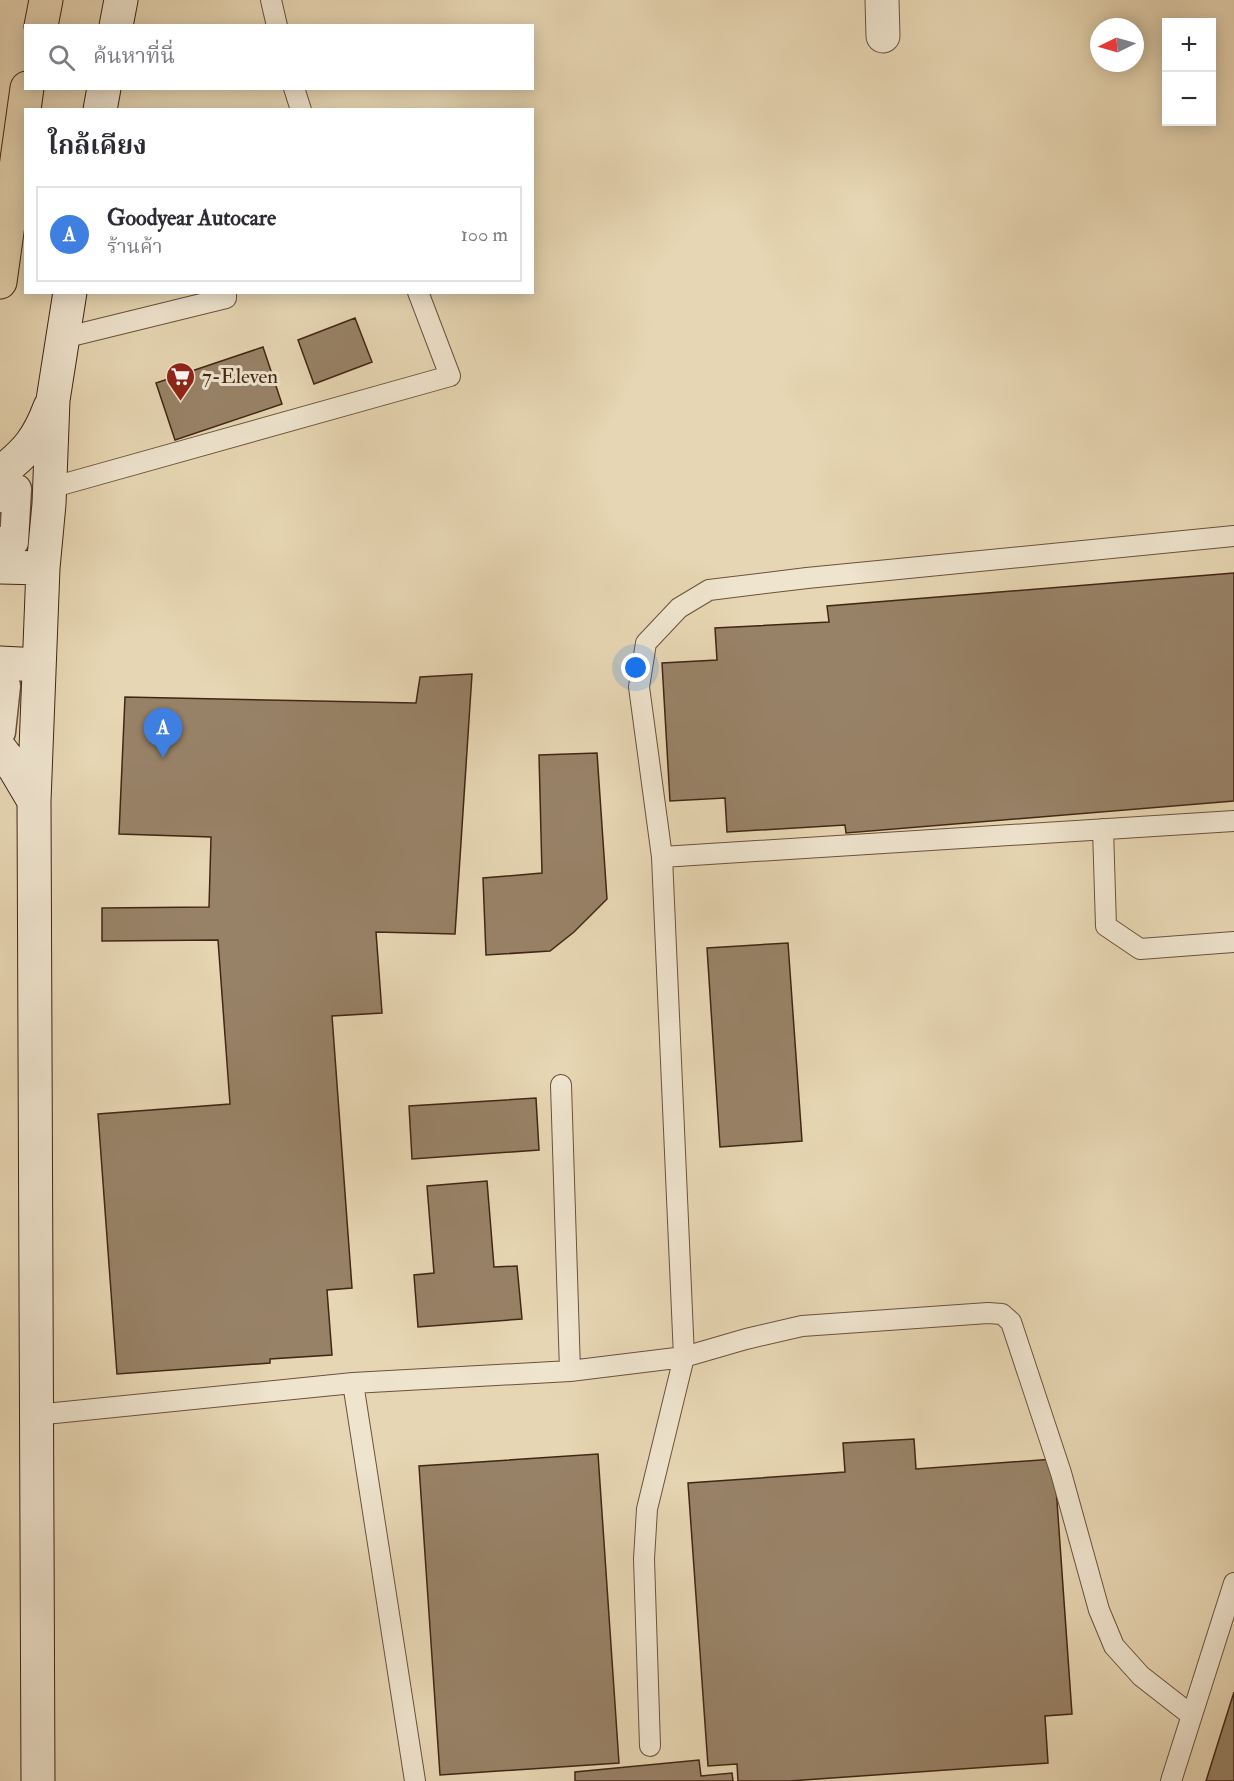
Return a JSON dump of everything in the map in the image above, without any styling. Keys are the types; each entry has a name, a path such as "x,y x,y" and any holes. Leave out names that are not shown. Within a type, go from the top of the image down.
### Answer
{"highway":[{"path":"41,24 46,0"},
{"path":"24,108 27,90"},
{"path":"0,282 24,110"}],"main road":[{"path":"116,24 121,0"},
{"path":"882,0 883,36"},
{"path":"100,108 104,90"},
{"path":"38,1781 34,801 43,568 50,488 53,400 70,294"},
{"path":"0,473 22,456 35,439 53,400"},
{"path":"0,567 43,568"},
{"path":"0,663 39,665"},
{"path":"0,749 34,801"}],"street":[{"path":"0,498 17,489 14,542 0,541"},
{"path":"0,686 6,686 0,731"}],"lane":[{"path":"271,0 277,24"},
{"path":"295,90 300,108"},
{"path":"63,338 226,298 226,294"},
{"path":"50,488 450,376 419,294"},
{"path":"650,1746 644,1559 647,1509 684,1357 662,857 639,687 646,643 679,608 709,590 807,578 1234,536"},
{"path":"662,857 1234,820"},
{"path":"1103,829 1106,926 1140,950 1234,942"},
{"path":"561,1085 570,1371"},
{"path":"35,1415 353,1383 570,1371 684,1357 802,1326 988,1312 1002,1314 1011,1322 1061,1473 1099,1610 1114,1646 1141,1676 1191,1715"},
{"path":"353,1383 415,1781"},
{"path":"1171,1781 1234,1583"}],"building":[{"path":"355,318 372,362 314,384 298,340"},
{"path":"263,347 282,404 175,440 156,383"},
{"path":"1234,573 1234,801 846,833 845,825 727,832 725,798 670,801 662,663 717,660 715,628 829,622 827,606"},
{"path":"472,674 455,934 376,932 382,1013 332,1016 352,1288 327,1290 332,1355 270,1359 270,1363 117,1374 98,1114 230,1104 218,940 102,941 102,908 209,907 211,837 119,834 125,697 416,703 420,677"},
{"path":"597,753 607,899 574,932 550,951 486,955 483,878 542,873 539,755"},
{"path":"788,943 802,1141 720,1147 707,948"},
{"path":"536,1098 539,1150 412,1159 409,1106"},
{"path":"487,1181 494,1267 517,1266 522,1319 418,1327 414,1275 434,1273 427,1186"},
{"path":"914,1439 916,1469 1054,1459 1072,1714 1045,1716 1048,1763 789,1781 738,1781 737,1764 708,1766 688,1483 845,1472 843,1443"},
{"path":"598,1454 619,1763 440,1775 419,1466"},
{"path":"1234,1692 1234,1781 1206,1781"},
{"path":"699,1760 701,1776 732,1773 733,1781 575,1781 575,1772"}],"place":[{"name":"7-Eleven","path":"181,402"},
{"name":"Goodyear Autocare","path":"163,758"}]}
